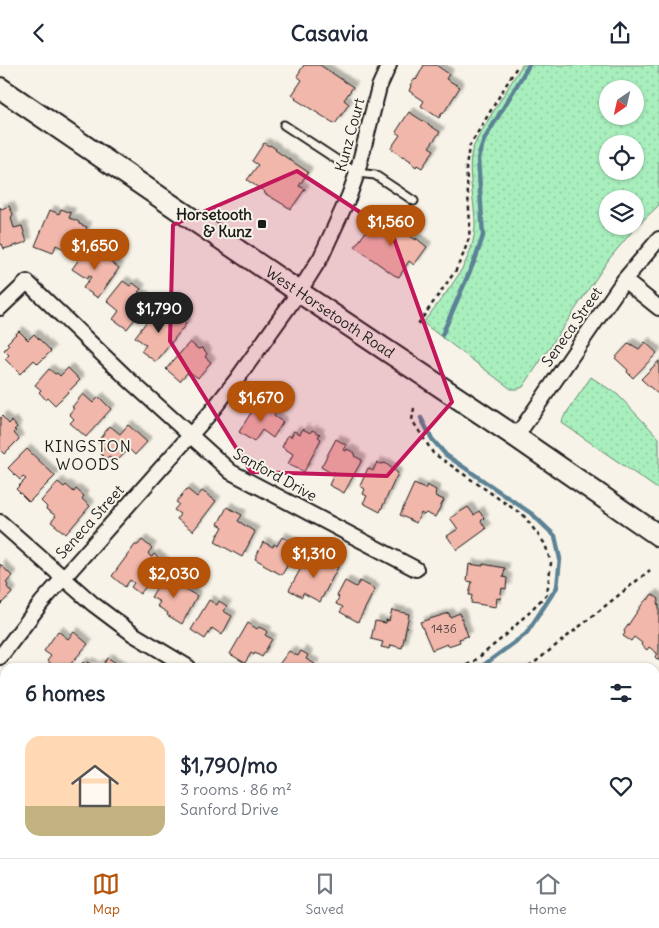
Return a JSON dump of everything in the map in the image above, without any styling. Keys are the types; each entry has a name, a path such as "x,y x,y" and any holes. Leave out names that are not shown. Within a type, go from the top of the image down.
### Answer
{"main road":[{"name":"West Horsetooth Road","path":"0,88 516,437 659,537"}],"street":[{"name":"Kunz Court","path":"299,292 321,257 349,196 358,173 379,87 389,65"},
{"name":"Seneca Street","path":"516,437 624,280 659,239"},
{"path":"624,280 659,308"},
{"name":"Sanford Drive","path":"0,308 27,282 127,379 191,434 214,458 231,471 416,569"},
{"name":"Seneca Street","path":"0,657 36,608 211,412 299,292"},
{"path":"0,522 93,604 133,634 181,663"}],"lane":[{"path":"284,125 358,173 375,175 414,201"}],"path":[{"path":"418,324 456,270 463,255 469,238 470,223 466,167 469,147 518,65"},
{"path":"414,407 412,420 433,453 524,516 545,544 551,563 547,594 523,620 471,663"},
{"path":"534,663 650,570"}],"highlighted area":[{"path":"297,171 392,233 452,402 387,476 251,472 170,341 173,225"}],"green space":[{"path":"522,65 659,65 659,205 644,219 644,190 599,190 599,235 629,235 609,259 523,387 518,389 511,389 423,323 458,275 471,249 475,220 470,176 471,159 472,151 480,134"},
{"path":"591,377 618,395 659,438 659,490 562,423 563,418"}],"building":[{"path":"304,65 320,65 353,87 344,100 349,104 335,124 295,99 292,95 302,80 297,76"},
{"path":"424,65 436,65 449,74 446,79 460,87 439,118 421,106 424,101 409,91 410,85 416,80"},
{"path":"409,112 440,132 429,147 434,150 422,168 417,165 416,167 411,161 402,157 391,148 400,135 396,132"},
{"path":"264,143 270,145 308,172 299,186 305,189 291,209 247,180 258,165 252,161"},
{"path":"9,206 13,214 11,218 14,228 22,226 27,242 4,249 2,244 0,245 0,207 1,209"},
{"path":"61,209 71,213 69,218 87,227 77,251 69,248 68,251 56,245 53,253 35,246 50,210 59,214"},
{"path":"383,217 427,247 414,265 409,261 399,277 355,247 369,227 374,230"},
{"path":"89,245 119,268 98,298 83,288 91,277 89,276 87,279 72,269"},
{"path":"123,281 130,286 133,283 141,289 138,292 146,298 135,312 138,315 127,329 113,319 119,311 107,301"},
{"path":"170,311 186,324 156,362 141,351 146,345 135,337 155,312 164,319"},
{"path":"19,331 28,340 34,334 51,351 38,364 34,360 20,374 5,359 9,355 4,350 9,345 7,343"},
{"path":"190,342 198,349 202,348 207,354 205,357 211,362 198,378 191,373 189,375 187,373 180,381 166,369"},
{"path":"645,342 657,353 633,378 627,372 628,370 615,358 629,343 639,349"},
{"path":"659,361 659,395 641,379"},
{"path":"68,368 80,380 55,405 48,398 46,400 39,392 41,390 35,385 49,369 60,376"},
{"path":"83,394 93,403 99,397 111,409 86,437 70,423 74,419 69,414 74,408 72,407"},
{"path":"257,403 266,410 269,406 277,411 274,415 275,417 283,422 273,438 262,430 254,442 239,432"},
{"path":"2,416 9,424 12,421 17,427 14,433 19,439 4,454 0,450 0,418"},
{"path":"128,425 147,442 135,455 129,449 116,462 109,456 106,459 100,453 104,448 97,442 110,426 120,434"},
{"path":"303,429 310,433 312,430 320,434 318,437 321,439 304,472 288,464 293,454 282,447 288,435 291,437 294,431 300,434"},
{"path":"336,439 346,445 343,450 346,451 347,449 355,453 354,456 362,460 344,493 329,485 335,472 331,473 321,467"},
{"path":"27,449 55,476 29,502 16,489 26,479 23,477 20,480 8,468"},
{"path":"377,462 385,463 398,473 380,512 363,503 367,496 363,494 365,489 360,486 368,468 373,471"},
{"path":"58,482 64,487 66,485 74,492 76,489 84,496 82,499 90,506 66,534 51,522 56,516 46,509 47,507 41,501"},
{"path":"414,484 425,489 427,485 436,490 435,496 444,500 435,517 421,513 416,523 400,515"},
{"path":"187,489 197,497 202,491 216,501 193,531 177,519 180,514 174,510 179,504 176,502"},
{"path":"227,507 242,515 238,521 255,532 242,557 215,542 223,527 218,524"},
{"path":"468,507 474,515 479,511 484,518 481,521 486,529 457,550 447,536 458,529 450,518"},
{"path":"282,537 298,545 282,575 255,559 263,542 273,547 274,544 277,546"},
{"path":"142,540 152,548 148,553 150,556 152,557 154,554 165,563 140,594 131,587 134,583 130,580 125,587 112,576 135,545 138,545"},
{"path":"308,555 318,560 316,565 320,567 324,559 338,567 320,602 303,593 302,597 289,590"},
{"path":"0,564 12,576 6,583 12,593 0,605"},
{"path":"469,564 483,566 483,564 505,568 503,577 507,578 506,589 502,588 500,599 497,598 496,607 471,603 472,595 469,595 472,582 467,581"},
{"path":"163,577 171,581 172,579 197,596 182,624 167,615 168,613 157,606 160,602 151,597"},
{"path":"345,581 356,587 360,581 375,589 358,622 340,612 343,607 336,604 339,597 337,596"},
{"path":"652,594 659,599 657,604 659,605 659,661 655,657 657,653 649,647 647,650 634,637 631,641 623,636 624,631 643,603"},
{"path":"209,600 217,605 219,601 227,606 223,611 232,616 222,635 212,628 205,639 191,630"},
{"path":"392,610 409,614 402,648 391,645 390,649 381,647 383,642 371,639 375,621 386,623 386,620 389,621"},
{"path":"449,613 450,617 460,613 468,636 459,639 460,642 448,646 447,644 432,650 420,622"},
{"path":"248,623 257,629 259,627 265,630 267,632 265,635 272,639 262,657 251,653 245,663 230,654"},
{"path":"58,631 68,639 74,632 88,644 71,663 50,663 47,661 51,656 44,651"},
{"path":"289,651 298,656 301,651 308,655 306,659 313,663 280,663"},
{"path":"108,658 116,663 104,663"}],"waterway":[{"path":"442,335 476,257 483,236 478,158 484,140 529,65"},
{"path":"421,418 432,439 446,455 532,514 555,536 560,559 557,587 526,634 486,663"}],"place":[{"name":"Horsetooth & Kunz","path":"262,224"}],"district":[{"name":"KINGSTON WOODS","path":"88,455"}]}
